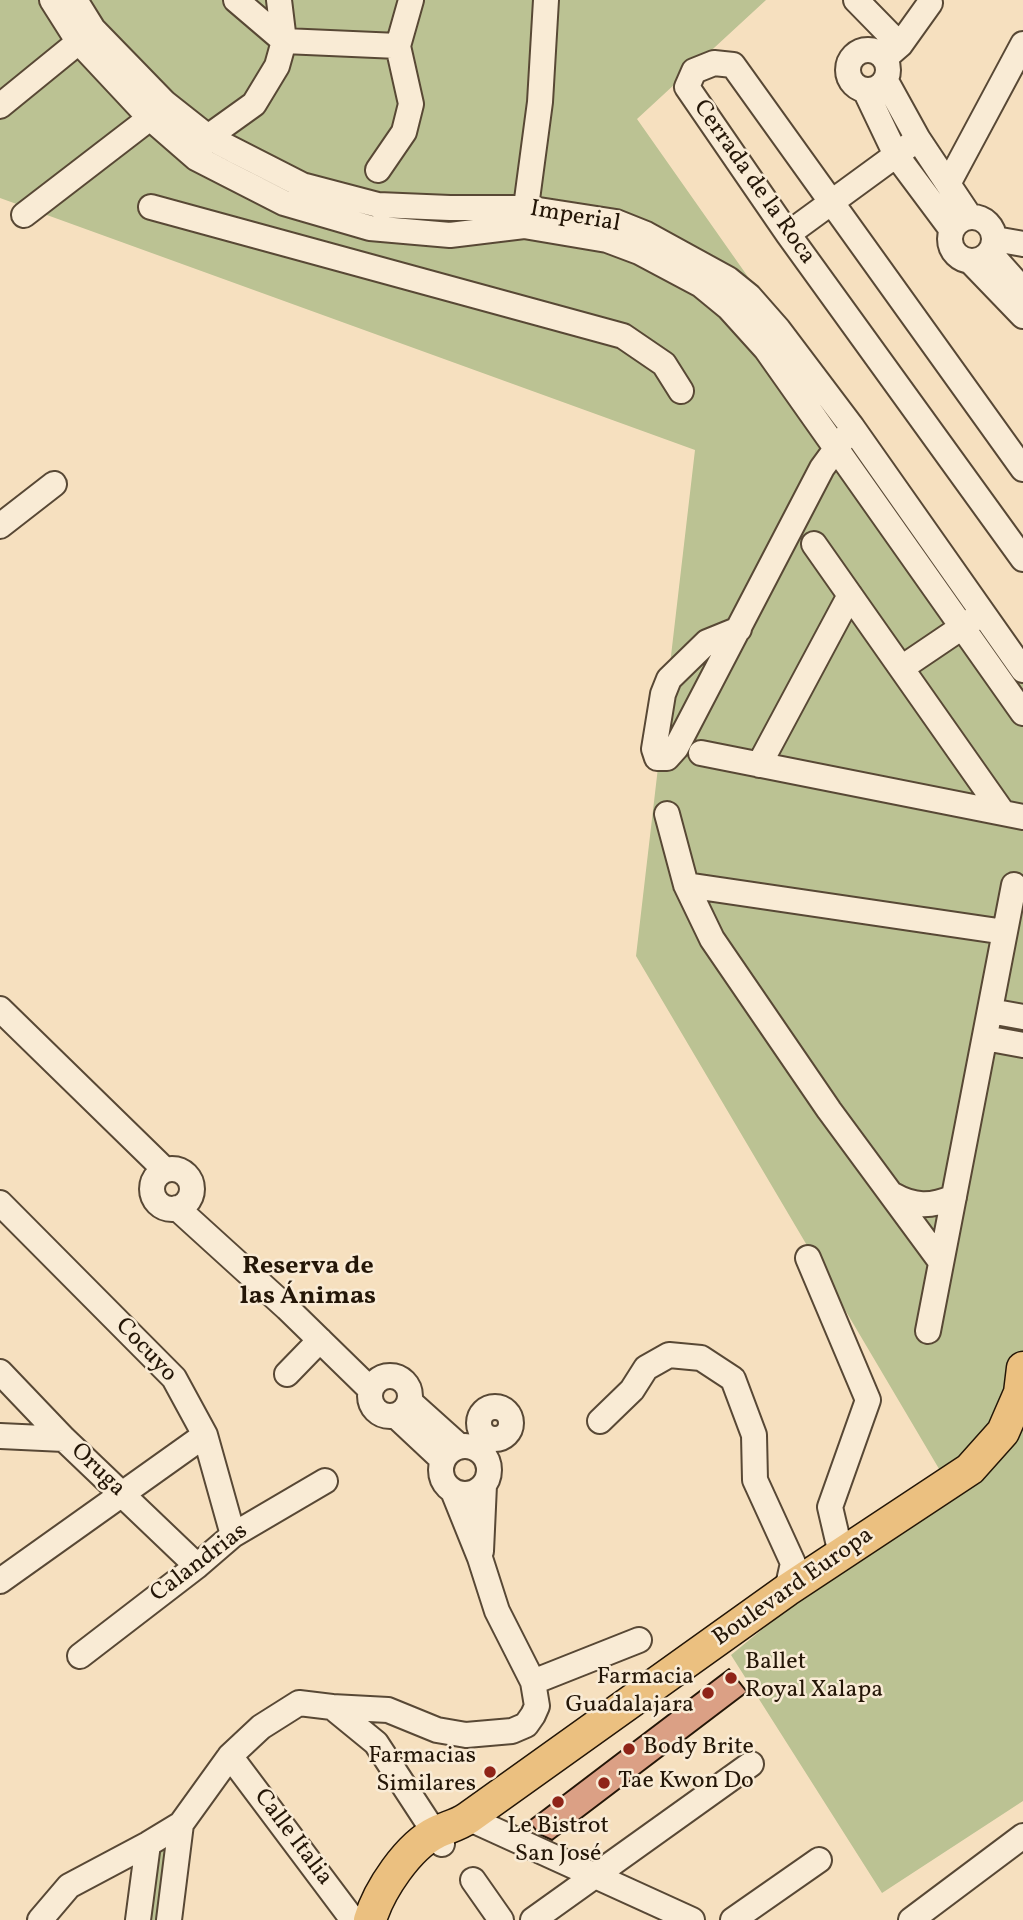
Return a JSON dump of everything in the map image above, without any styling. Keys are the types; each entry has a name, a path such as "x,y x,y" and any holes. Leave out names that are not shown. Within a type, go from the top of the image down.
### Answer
{"main road":[{"name":"Boulevard Europa","path":"370,1920 376,1902 395,1870 788,1590 970,1469 1003,1432 1020,1394 1023,1368"},
{"name":"Boulevard Europa","path":"383,1920 404,1880 450,1830"}],"street":[{"path":"52,0 158,110 195,158 284,203 370,228 450,235 525,217 611,231 639,252 728,279 749,296 778,329 852,427 1023,670"},
{"path":"75,0 86,35"},
{"path":"236,0 284,41 398,46"},
{"path":"195,158 208,136 254,104 277,66 284,41 279,0"},
{"path":"378,170 404,132 411,104 398,46 411,0"},
{"path":"525,217 540,102 546,0"},
{"path":"856,0 884,69 918,139 952,190 961,223"},
{"path":"930,3 884,69 897,155 961,223"},
{"path":"0,106 86,35"},
{"path":"952,190 1012,85 1023,44"},
{"name":"Cerrada de la Roca","path":"1023,469 733,65 714,63 694,71 687,87 788,234 1015,529 1023,559"},
{"path":"24,215 158,110"},
{"name":"Imperial","path":"158,110 302,185 378,205 450,208 525,217"},
{"path":"788,234 918,139"},
{"path":"359,264 378,205"},
{"path":"150,207 623,336 664,365 681,391"},
{"path":"985,251 993,232 984,220 961,223 950,237 957,257 1023,244"},
{"path":"985,251 1023,290"},
{"path":"985,251 1023,316"},
{"path":"681,263 701,285 729,308 766,349 1023,713"},
{"path":"739,629 707,642 669,679 663,694 654,749 657,758 667,758 676,747 739,629 822,468 852,427"},
{"path":"0,526 54,484"},
{"path":"814,544 1013,815"},
{"path":"759,765 850,595"},
{"path":"902,667 963,629 983,611"},
{"path":"701,753 1013,815"},
{"path":"667,814 686,885 712,939 829,1110 941,1262"},
{"path":"686,885 1005,932"},
{"path":"928,1331 1014,885"},
{"path":"0,1009 52,1073"},
{"path":"990,1011 1023,1017"},
{"path":"0,1033 52,1073 159,1176 172,1169 184,1173 191,1184 184,1202 377,1384"},
{"path":"985,1038 1023,1045"},
{"path":"892,1195 906,1203 923,1206 939,1204 954,1197"},
{"name":"Cocuyo","path":"0,1203 174,1378 205,1435 233,1535"},
{"path":"808,1258 868,1400 830,1507 841,1554"},
{"path":"293,1302 320,1340 377,1384"},
{"path":"287,1374 320,1340"},
{"path":"600,1421 632,1390 646,1368 669,1355 701,1358 733,1379 754,1435 755,1480 793,1563 788,1590"},
{"name":"Oruga","path":"0,1371 64,1438 197,1566"},
{"path":"403,1409 410,1389 406,1384 395,1376 377,1384 370,1396 374,1408 384,1415 403,1409 465,1447 482,1452 489,1464 488,1479 484,1485 473,1493 453,1491"},
{"path":"0,1581 205,1435"},
{"path":"0,1436 64,1438"},
{"path":"40,1920 69,1886 181,1824 230,1756 261,1727 299,1703 388,1710 437,1730 466,1735 495,1734 526,1725 537,1706 533,1682 497,1611 481,1558 453,1491 442,1478 465,1447"},
{"name":"Calandrias","path":"80,1656 233,1535 326,1481"},
{"path":"481,1558 484,1485"},
{"path":"533,1682 639,1640"},
{"path":"332,1707 376,1743 450,1830 596,1877 692,1920"},
{"name":"Calle Italia","path":"230,1756 353,1920"},
{"path":"533,1920 751,1764"},
{"path":"172,1916 181,1824"},
{"path":"911,1920 1023,1836"},
{"path":"138,1920 148,1844"},
{"path":"733,1920 819,1860"},
{"path":"473,1880 501,1920"}],"green space":[{"path":"0,0 766,0 637,119 1023,668 1023,1801 882,1893 731,1655 945,1479 636,956 695,450 0,198"},
{"path":"161,1846 171,1846 161,1920 150,1920"}],"building":[{"path":"729,1669 747,1692 552,1840 539,1834 529,1821"}],"place":[{"name":"Ballet Royal Xalapa","path":"731,1678"},
{"name":"Farmacia Guadalajara","path":"708,1693"},
{"name":"Body Brite","path":"629,1749"},
{"name":"Farmacias Similares","path":"490,1772"},
{"name":"Tae Kwon Do","path":"604,1783"},
{"name":"Le Bistrot San José","path":"558,1802"}],"district":[{"name":"Reserva de las Ánimas","path":"308,1283"}]}
